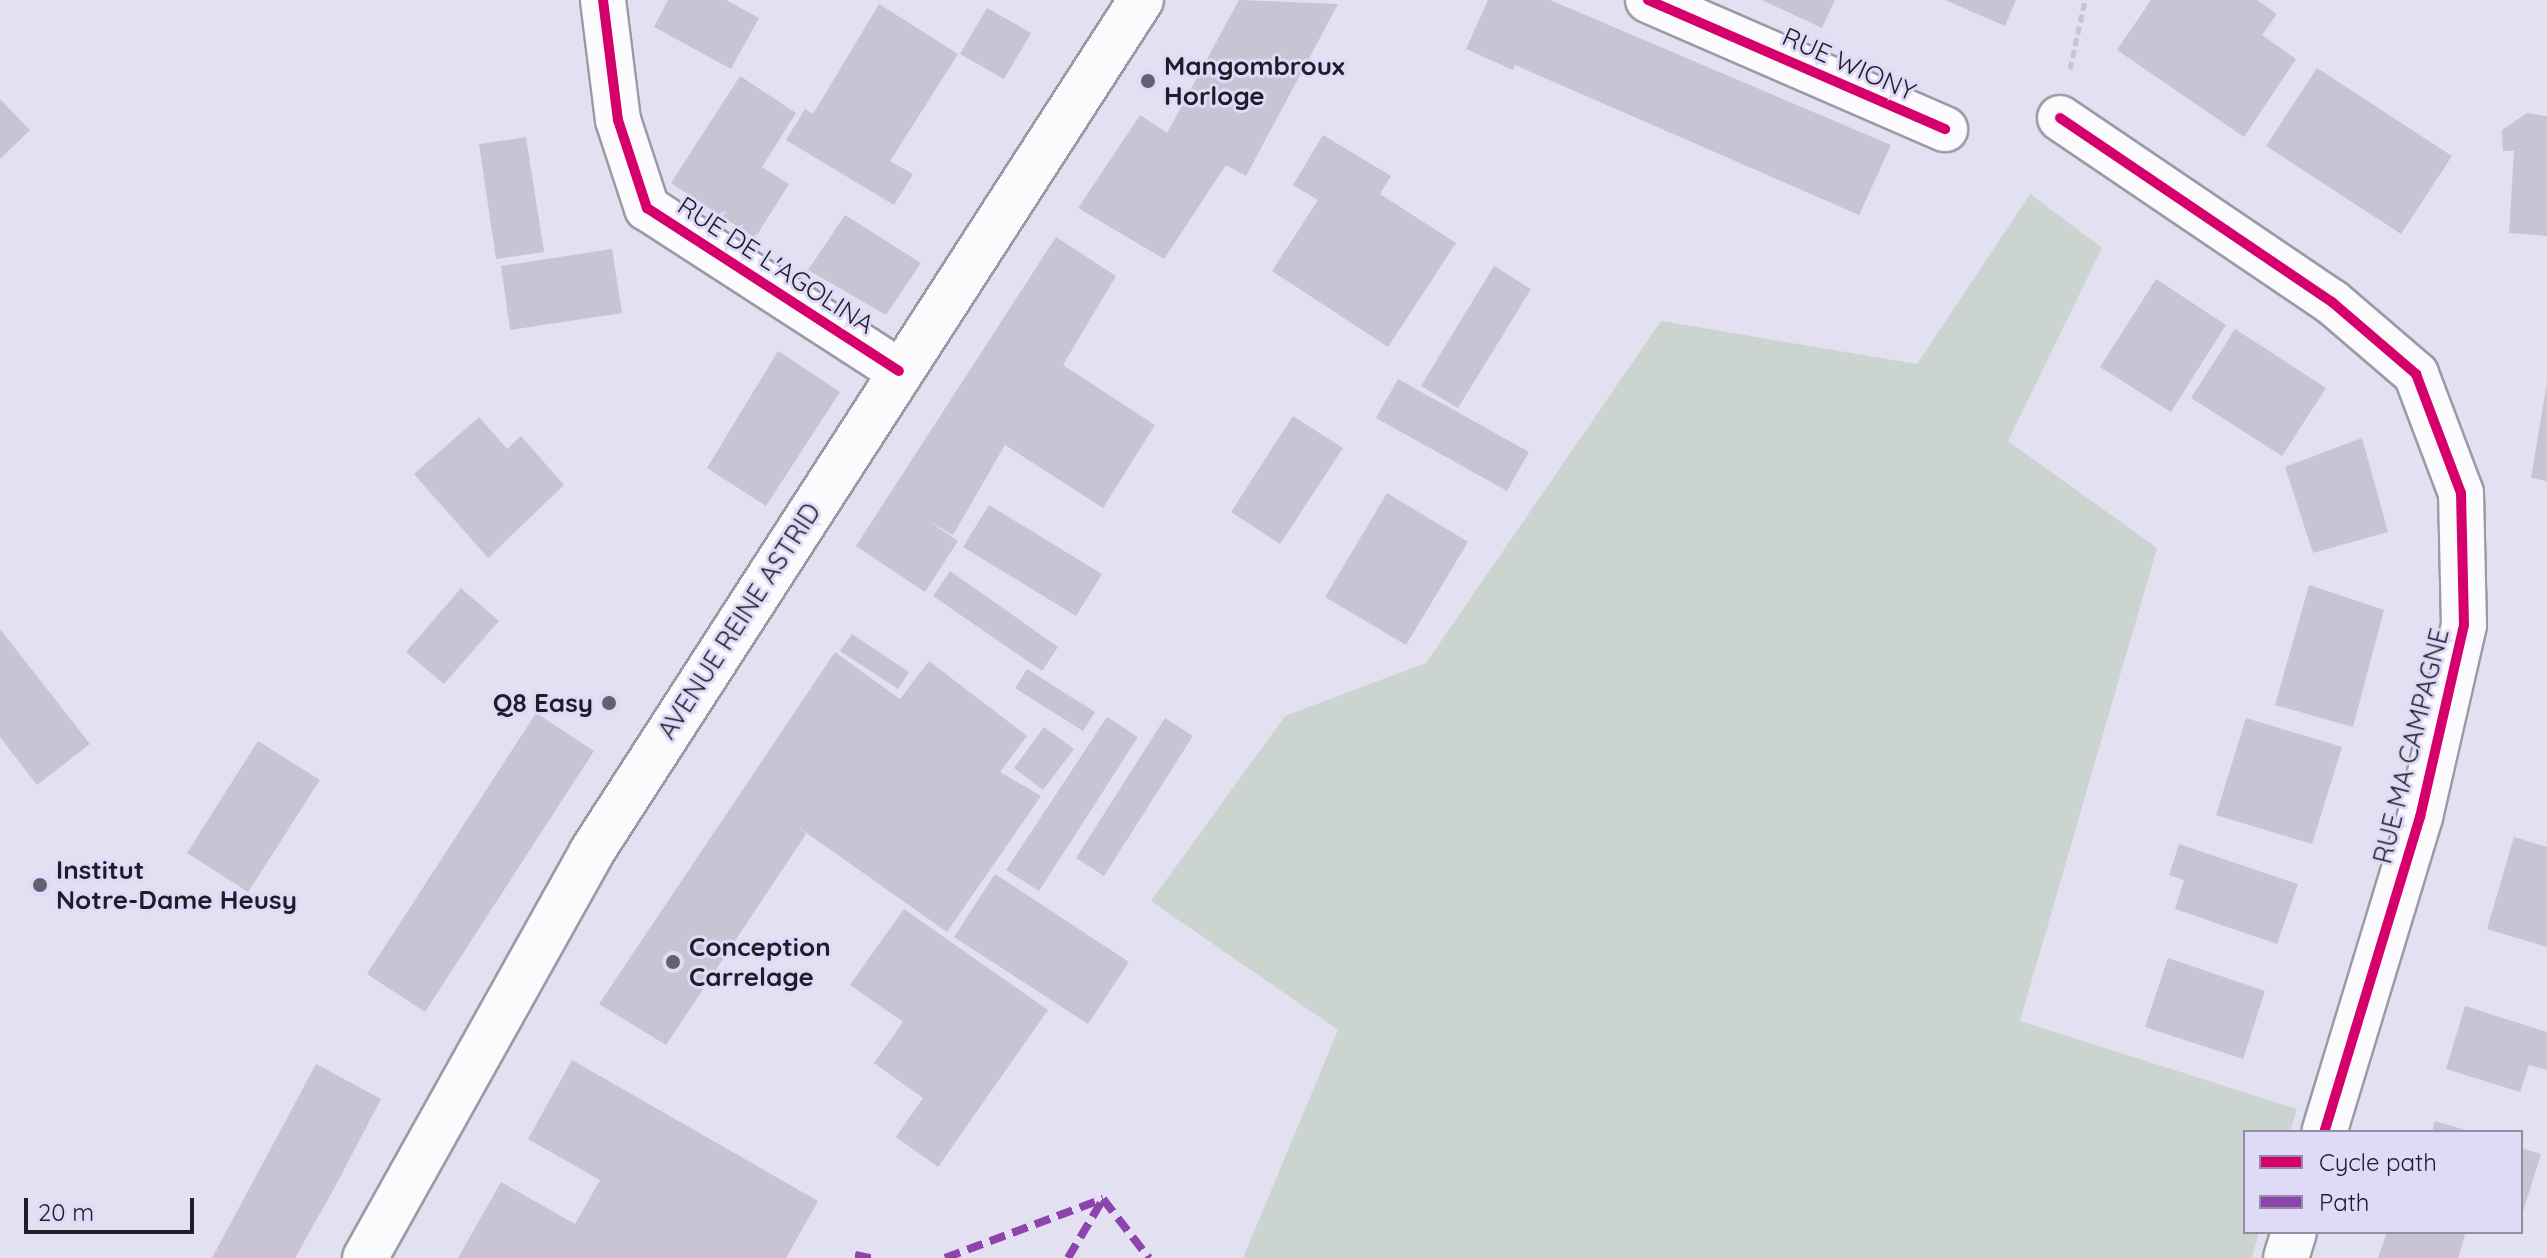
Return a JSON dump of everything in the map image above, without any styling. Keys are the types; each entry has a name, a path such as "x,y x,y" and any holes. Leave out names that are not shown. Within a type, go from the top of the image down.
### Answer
{"street":[{"name":"RUE DE L'AGOLINA","path":"603,0 618,120 647,208 899,371"},
{"name":"AVENUE REINE ASTRID","path":"365,1258 591,853 899,371 1087,90 1141,0"},
{"name":"RUE WIONY","path":"1648,0 1945,129"},
{"name":"RUE MA CAMPAGNE","path":"2060,118 2332,302 2416,374 2461,493 2464,625 2420,817 2325,1130"},
{"path":"2286,1258 2293,1234"}],"path":[{"path":"2060,118 2085,0"}],"shaded area":[{"path":"2030,194 2102,248 2008,441 2157,548 2020,1021 2297,1109 2291,1130 2243,1130 2243,1234 2258,1234 2252,1258 1243,1258 1338,1030 1151,901 1285,716 1426,663 1661,321 1917,364"}],"building":[{"path":"668,0 726,0 759,18 731,69 654,27"},
{"path":"1239,0 1338,4 1246,176 1226,165 1164,259 1078,208 1140,115 1167,133"},
{"path":"1488,0 1550,0 1891,145 1859,215 1515,65 1513,70 1466,49"},
{"path":"1762,0 1835,0 1822,28"},
{"path":"1945,0 2016,0 2005,26"},
{"path":"2151,0 2257,0 2277,14 2262,35 2296,59 2244,137 2117,50"},
{"path":"879,4 958,54 890,161 913,174 894,205 786,140 805,109 813,114"},
{"path":"987,8 1031,33 1004,79 960,54"},
{"path":"2317,68 2452,156 2401,234 2266,146"},
{"path":"740,76 796,113 762,167 789,184 755,238 671,183"},
{"path":"0,99 30,130 0,159"},
{"path":"2527,113 2547,116 2547,236 2509,233 2514,151 2503,151 2502,130"},
{"path":"1323,135 1391,176 1380,194 1456,243 1388,347 1272,271 1318,200 1293,185"},
{"path":"526,137 544,252 496,259 479,144"},
{"path":"845,215 921,263 886,315 808,270"},
{"path":"1056,237 1116,276 1063,365 1155,425 1103,508 1005,445 953,535 927,520 958,541 925,592 856,546"},
{"path":"612,249 622,313 510,330 501,266"},
{"path":"1494,266 1531,289 1458,408 1421,386"},
{"path":"2156,279 2226,325 2171,412 2100,367"},
{"path":"2235,329 2326,388 2282,456 2191,398"},
{"path":"778,351 840,392 766,506 707,468"},
{"path":"1398,379 1529,452 1507,491 1376,418"},
{"path":"2547,383 2547,481 2531,478"},
{"path":"1293,416 1343,448 1280,544 1231,512"},
{"path":"479,417 507,449 521,436 564,485 488,558 414,474"},
{"path":"2362,438 2388,532 2313,553 2285,467"},
{"path":"1387,493 1468,542 1406,645 1325,597"},
{"path":"989,505 1102,574 1076,616 963,547"},
{"path":"950,571 1058,647 1042,671 933,596"},
{"path":"2309,585 2384,610 2353,727 2275,705"},
{"path":"461,588 499,621 444,684 406,652"},
{"path":"0,629 90,744 37,785 0,737"},
{"path":"852,634 909,672 898,689 840,651"},
{"path":"835,652 900,699 929,661 1027,736 1000,772 1041,796 947,932 798,827 806,834 666,1045 599,1004"},
{"path":"1027,669 1095,712 1083,731 1015,688"},
{"path":"536,713 594,751 425,1012 367,974"},
{"path":"1107,717 1138,737 1039,891 1006,870"},
{"path":"1165,718 1193,736 1104,876 1076,858"},
{"path":"2246,718 2342,747 2312,844 2216,815"},
{"path":"1044,727 1074,749 1043,790 1014,768"},
{"path":"258,741 320,780 248,892 187,853"},
{"path":"2514,837 2547,847 2547,947 2487,929"},
{"path":"2179,844 2298,884 2277,944 2175,909 2184,880 2169,875"},
{"path":"995,874 1129,962 1088,1024 954,937"},
{"path":"904,909 1048,1010 938,1167 896,1137 923,1098 874,1063 903,1022 850,985"},
{"path":"2168,958 2265,991 2243,1059 2145,1027"},
{"path":"2465,1006 2547,1032 2547,1070 2529,1065 2520,1092 2446,1069"},
{"path":"572,1060 818,1201 786,1258 458,1258 501,1182 575,1224 600,1180 528,1139"},
{"path":"316,1064 381,1099 336,1185 295,1258 212,1258"},
{"path":"2435,1121 2466,1130 2433,1130"},
{"path":"2523,1149 2541,1154 2523,1212"},
{"path":"2386,1234 2465,1235 2458,1258 2378,1258"}],"marked path":[{"path":"945,1258 1103,1199"},
{"path":"1068,1258 1103,1199 1149,1258"},
{"path":"855,1255 871,1258"}],"cycle path":[{"path":"603,0 618,120 647,208 899,371"},
{"path":"1648,0 1945,129"},
{"path":"2060,118 2332,302 2416,374 2461,493 2464,625 2420,817 2325,1130"}],"place":[{"name":"Mangombroux Horloge","path":"1148,81"},
{"name":"Q8 Easy","path":"609,703"},
{"name":"Institut Notre-Dame Heusy","path":"40,885"},
{"name":"Conception Carrelage","path":"673,962"}]}
